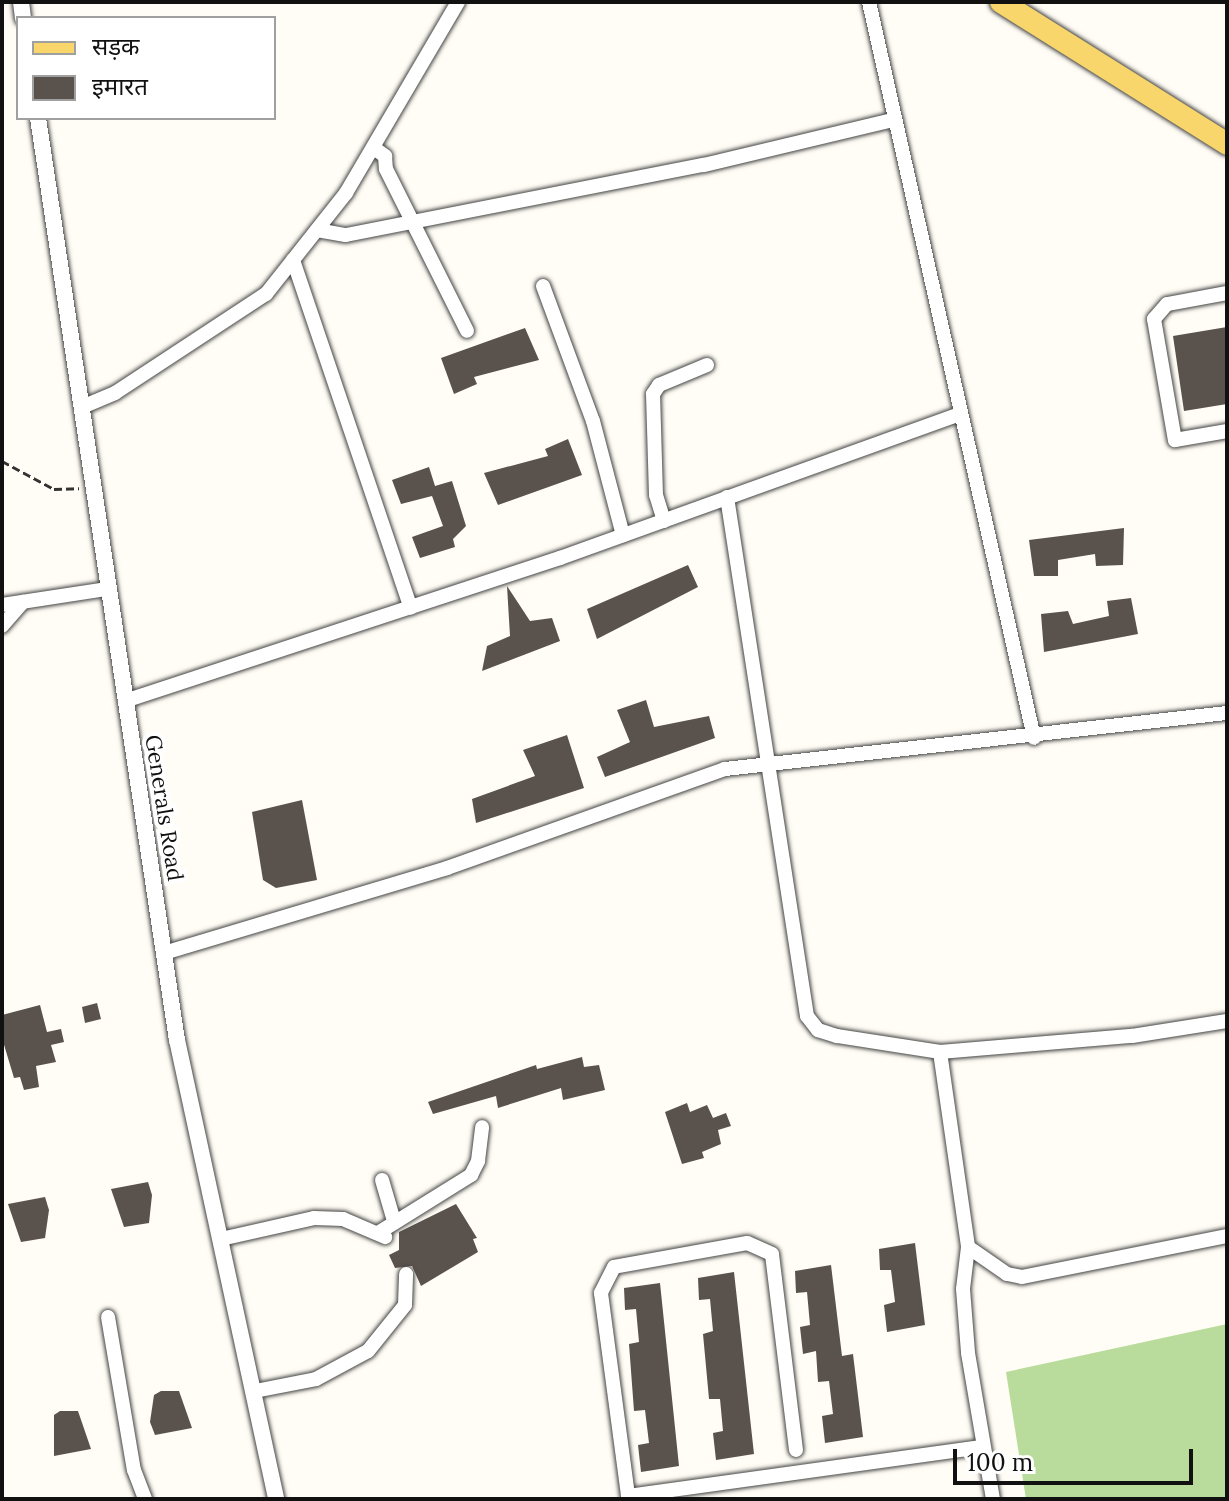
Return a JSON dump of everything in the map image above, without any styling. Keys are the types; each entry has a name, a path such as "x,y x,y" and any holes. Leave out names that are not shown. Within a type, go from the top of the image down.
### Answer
{"main road":[{"path":"1014,5 1227,144"}],"street":[{"path":"82,407 115,393 254,303 317,230 374,148 458,2"},
{"path":"869,2 1034,738"},
{"name":"Generals Road","path":"38,120 106,589 177,1040 276,1499"},
{"path":"317,230 346,235 704,165 893,120"},
{"path":"374,148 385,156 386,169 416,221 467,331"},
{"path":"293,260 411,608"},
{"path":"543,286 593,421 623,535"},
{"path":"1227,293 1167,304 1154,319 1175,440 1227,431"},
{"path":"664,521 656,495 653,394 659,385 707,365"},
{"path":"125,701 411,608 960,414"},
{"path":"727,497 807,1016 818,1030 837,1036 940,1052 1132,1036 1227,1021"},
{"path":"2,605 106,589"},
{"path":"2,626 23,602"},
{"path":"164,953 447,868 659,789 725,769 1034,738 1227,713"},
{"path":"940,1052 968,1247 963,1289 967,1341 982,1447 993,1499"},
{"path":"221,1239 314,1218 343,1219 382,1235 394,1221 471,1175 478,1161 482,1127"},
{"path":"382,1180 394,1221"},
{"path":"968,1247 1007,1274 1022,1277 1227,1236"},
{"path":"796,1450 772,1254 747,1243 614,1267 601,1293 628,1496 982,1447"},
{"path":"255,1391 316,1379 368,1351 405,1305 406,1274"},
{"path":"108,1317 134,1470 145,1499"}],"path":[{"path":"2,461 54,489 91,487"}],"green space":[{"path":"1227,1324 1227,1499 1026,1499 1006,1372"}],"building":[{"path":"1227,327 1227,404 1184,411 1173,336"},
{"path":"525,328 539,360 474,377 477,384 454,394 441,358"},
{"path":"568,439 582,475 498,505 484,473 548,456 545,449"},
{"path":"429,467 435,486 452,481 466,526 453,539 455,547 420,558 412,537 443,526 432,496 401,504 392,480"},
{"path":"1124,528 1123,565 1096,566 1095,554 1058,560 1058,576 1034,576 1029,540"},
{"path":"688,565 698,587 597,639 587,609"},
{"path":"507,586 530,621 552,618 560,641 482,671 487,646 510,636"},
{"path":"1131,598 1138,634 1044,652 1041,614 1068,611 1073,624 1109,616 1107,601"},
{"path":"646,700 654,727 709,716 715,738 605,777 597,757 630,742 617,710"},
{"path":"567,735 584,788 476,823 472,799 535,776 523,750"},
{"path":"302,800 317,880 276,888 263,880 252,812"},
{"path":"97,1003 101,1019 85,1023 82,1007"},
{"path":"40,1005 47,1032 61,1029 64,1042 51,1045 56,1062 36,1066 39,1087 24,1090 20,1077 14,1078 2,1038 2,1015"},
{"path":"582,1057 584,1067 599,1065 605,1090 563,1100 561,1088 498,1108 496,1096 433,1114 428,1102 536,1065 537,1069"},
{"path":"687,1103 690,1112 707,1105 713,1118 726,1113 731,1126 718,1130 721,1144 702,1152 704,1158 682,1164 665,1112"},
{"path":"148,1182 152,1195 149,1223 124,1227 111,1189"},
{"path":"45,1197 49,1210 45,1238 21,1242 8,1204"},
{"path":"456,1204 477,1238 473,1239 478,1252 421,1286 412,1266 395,1268 389,1255 399,1250 399,1232"},
{"path":"915,1243 925,1325 887,1332 884,1305 895,1302 891,1270 880,1270 879,1249"},
{"path":"831,1265 842,1356 853,1354 863,1437 825,1443 822,1416 833,1414 829,1381 818,1382 816,1351 803,1354 800,1327 810,1325 807,1292 796,1293 795,1271"},
{"path":"734,1272 754,1454 716,1460 713,1433 723,1431 720,1399 709,1399 703,1334 713,1331 710,1299 699,1300 698,1278"},
{"path":"660,1283 679,1466 641,1472 638,1445 649,1443 645,1410 634,1411 629,1344 639,1342 636,1309 625,1310 624,1288"},
{"path":"161,1391 179,1391 192,1428 155,1435 150,1422 154,1395"},
{"path":"60,1411 78,1411 91,1449 54,1456 54,1415"}]}
